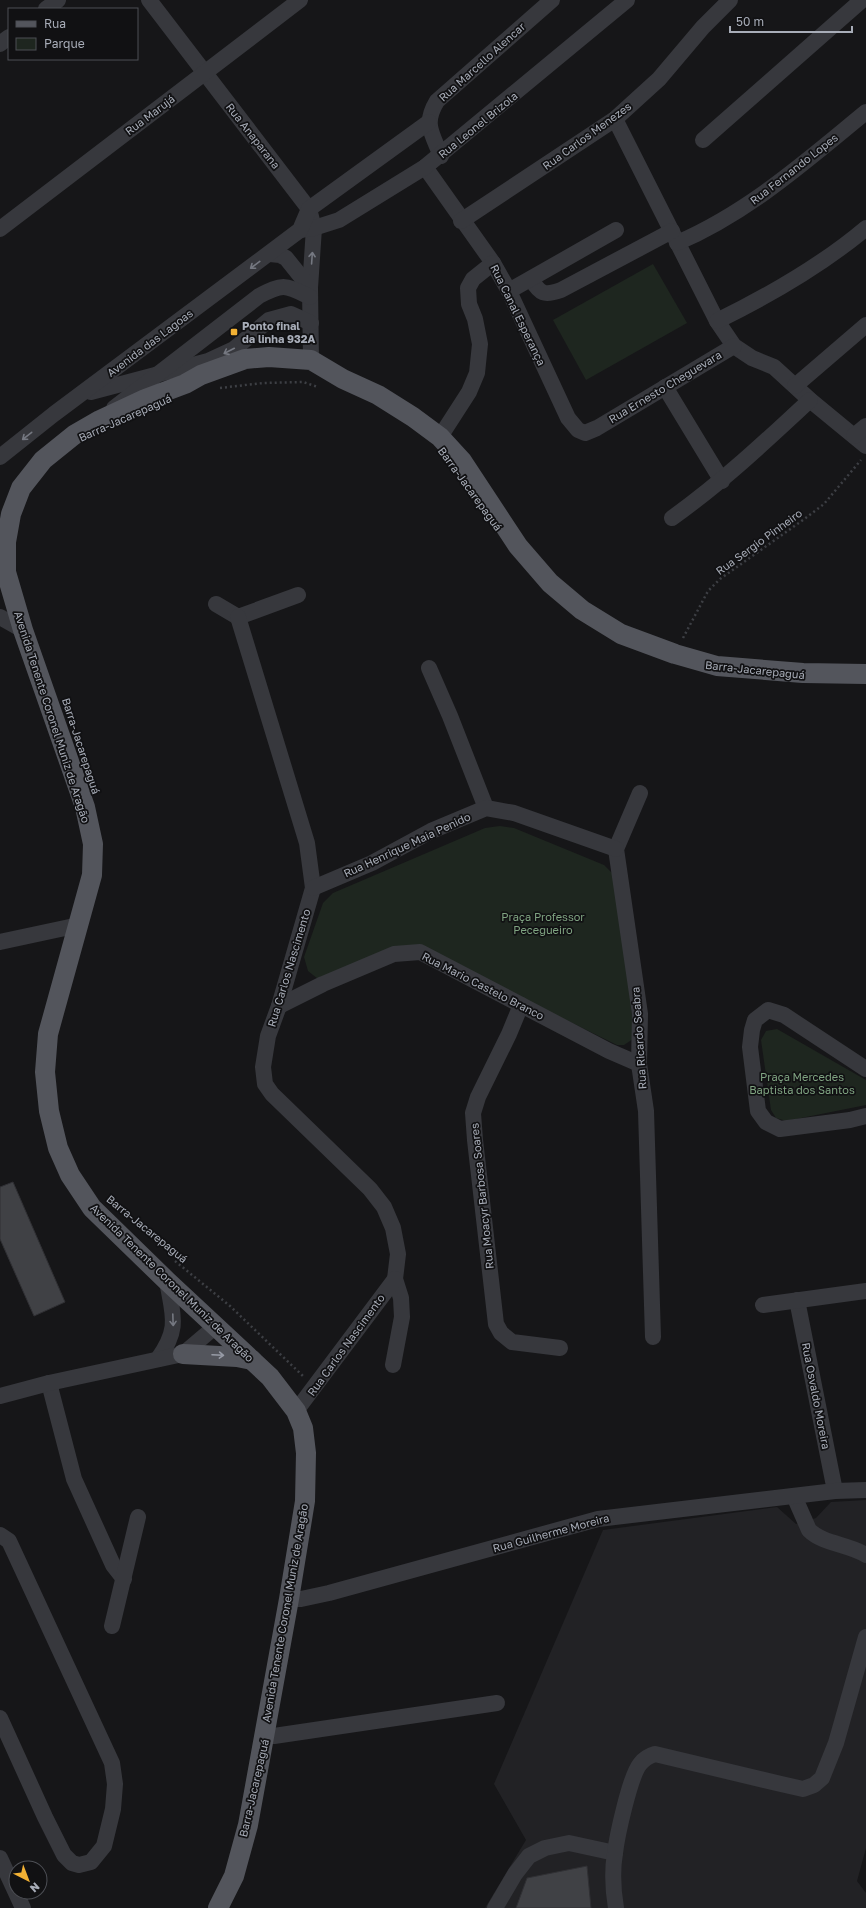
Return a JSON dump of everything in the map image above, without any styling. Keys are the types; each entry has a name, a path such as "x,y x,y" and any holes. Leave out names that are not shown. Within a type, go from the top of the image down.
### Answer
{"main road":[{"name":"Avenida Tenente Coronel Muniz de Aragão","path":"218,1908 234,1876 248,1825 263,1735 289,1599 305,1501 306,1453 303,1428 296,1412 270,1377 167,1281 92,1208 70,1175 58,1148 49,1111 45,1072 48,1034 92,875 93,844 85,807 3,576 6,542 11,514 21,488 43,460 74,435 100,420 185,384 201,375 245,359 269,357 311,360 344,379 378,395 440,436 462,461 518,546 550,583 582,610 621,634 676,654 717,666 803,673 866,674"},
{"path":"183,1354 237,1356 252,1360"}],"street":[{"path":"47,8 58,0"},
{"name":"Rua Anaparana","path":"149,0 309,208"},
{"name":"Rua Marujá","path":"0,229 300,0"},
{"name":"Rua Marcello Alencar","path":"429,122 431,112 437,101 552,0"},
{"name":"Rua Leonel Brizola","path":"307,229 338,220 441,156 627,0"},
{"name":"Rua Carlos Menezes","path":"462,221 615,119 659,79 703,27 730,0"},
{"path":"703,140 857,2"},
{"path":"0,44 8,38"},
{"name":"Rua Fernando Lopes","path":"531,279 541,291 546,294 552,293 675,237 730,216 767,192 866,112"},
{"path":"615,119 717,321 734,346 747,356 774,367 810,400 862,442"},
{"path":"309,208 429,122 441,156"},
{"name":"Rua Canal Esperança","path":"425,167 493,263 508,291 568,418 578,430 585,433 597,428"},
{"name":"Avenida das Lagoas","path":"0,457 270,254 307,229 309,208"},
{"path":"717,321 762,299 796,279 866,228"},
{"path":"307,229 311,360"},
{"path":"508,291 616,230"},
{"path":"270,254 280,255 286,258 310,292"},
{"path":"440,436 469,392 477,373 480,344 475,319 469,304 468,288 473,279 493,263"},
{"path":"100,420 263,294 282,286 310,292"},
{"path":"80,396 159,373 208,361 234,349 269,320 291,314 311,323"},
{"path":"795,386 866,325"},
{"name":"Rua Ernesto Cheguevara","path":"597,428 734,346"},
{"path":"665,387 722,481"},
{"path":"672,518 722,481 751,456 810,400"},
{"path":"216,604 238,617 298,596"},
{"path":"0,617 22,630"},
{"name":"Rua Carlos Nascimento","path":"238,617 307,843 313,888 279,1006 268,1036 263,1067 265,1084 272,1094 370,1189 384,1207 393,1228 398,1254 395,1279 401,1298 402,1317 393,1365"},
{"path":"429,668 450,716 486,808 514,813 616,849 640,793"},
{"name":"Rua Henrique Maia Penido","path":"313,888 372,863 431,831 486,808"},
{"name":"Rua Ricardo Seabra","path":"616,849 640,1014 639,1064 646,1111 653,1337"},
{"path":"0,942 79,926"},
{"name":"Rua Mario Castelo Branco","path":"279,1006 323,984 394,954 420,952 609,1051 639,1064"},
{"name":"Rua Moacyr Barbosa Soares","path":"521,1005 509,1034 478,1097 473,1113 474,1140 496,1324 501,1333 512,1342 560,1348"},
{"path":"866,1069 784,1015 768,1010 755,1020 750,1047 758,1110 766,1122 780,1129 850,1120 866,1116"},
{"name":"Rua Carlos Nascimento","path":"296,1412 395,1279"},
{"path":"158,1359 169,1344 173,1334 174,1319 167,1281"},
{"path":"763,1305 866,1291"},
{"name":"Rua Osvaldo Moreira","path":"797,1300 835,1491"},
{"path":"0,1396 49,1383 158,1359 167,1359 183,1354 216,1326"},
{"path":"49,1383 74,1479 113,1565 124,1579"},
{"name":"Rua Guilherme Moreira","path":"289,1599 301,1599 329,1593 598,1519 835,1491 866,1490"},
{"path":"794,1496 809,1530 813,1534 820,1539 850,1547 866,1556"},
{"path":"112,1626 138,1517"},
{"path":"0,1535 9,1541 112,1764 115,1784 113,1809 104,1846 91,1862 79,1865 72,1863 64,1855 0,1718"},
{"path":"616,1908 613,1890 615,1853 626,1799 639,1765 647,1756 655,1754 803,1788 814,1785 822,1778 836,1743 866,1637"},
{"path":"263,1735 274,1736 497,1703"},
{"path":"495,1908 514,1874 529,1856 545,1848 569,1843 615,1853"},
{"path":"0,1858 23,1908"}],"path":[{"path":"216,389 263,383 303,382 322,388"},
{"name":"Rua Sergio Pinheiro","path":"676,654 708,591 720,579 824,504 862,442"},
{"name":"Barra-Jacarepaguá","path":"168,1256 236,1311 305,1378 310,1394"}],"shaded area":[{"path":"866,1500 866,1848 857,1881 866,1893 866,1908 485,1908 526,1840 494,1784 603,1530 777,1507 796,1524 816,1518 831,1502"}],"green space":[{"path":"653,264 687,323 586,380 553,320"},
{"name":"Praça Professor Pecegueiro","path":"500,826 514,828 604,865 613,874 617,884 634,1032 633,1039 624,1045 617,1045 418,947 318,979 308,971 304,957 323,903 333,893 485,828"},
{"name":"Praça Mercedes Baptista dos Santos","path":"777,1029 866,1080 866,1105 786,1121 776,1118 771,1110 761,1040 766,1031"}],"building":[{"path":"13,1182 65,1302 34,1316 0,1239 0,1187"},
{"path":"587,1866 591,1908 516,1908 527,1878"}],"place":[{"name":"Ponto final da linha 932A","path":"234,332"}]}
